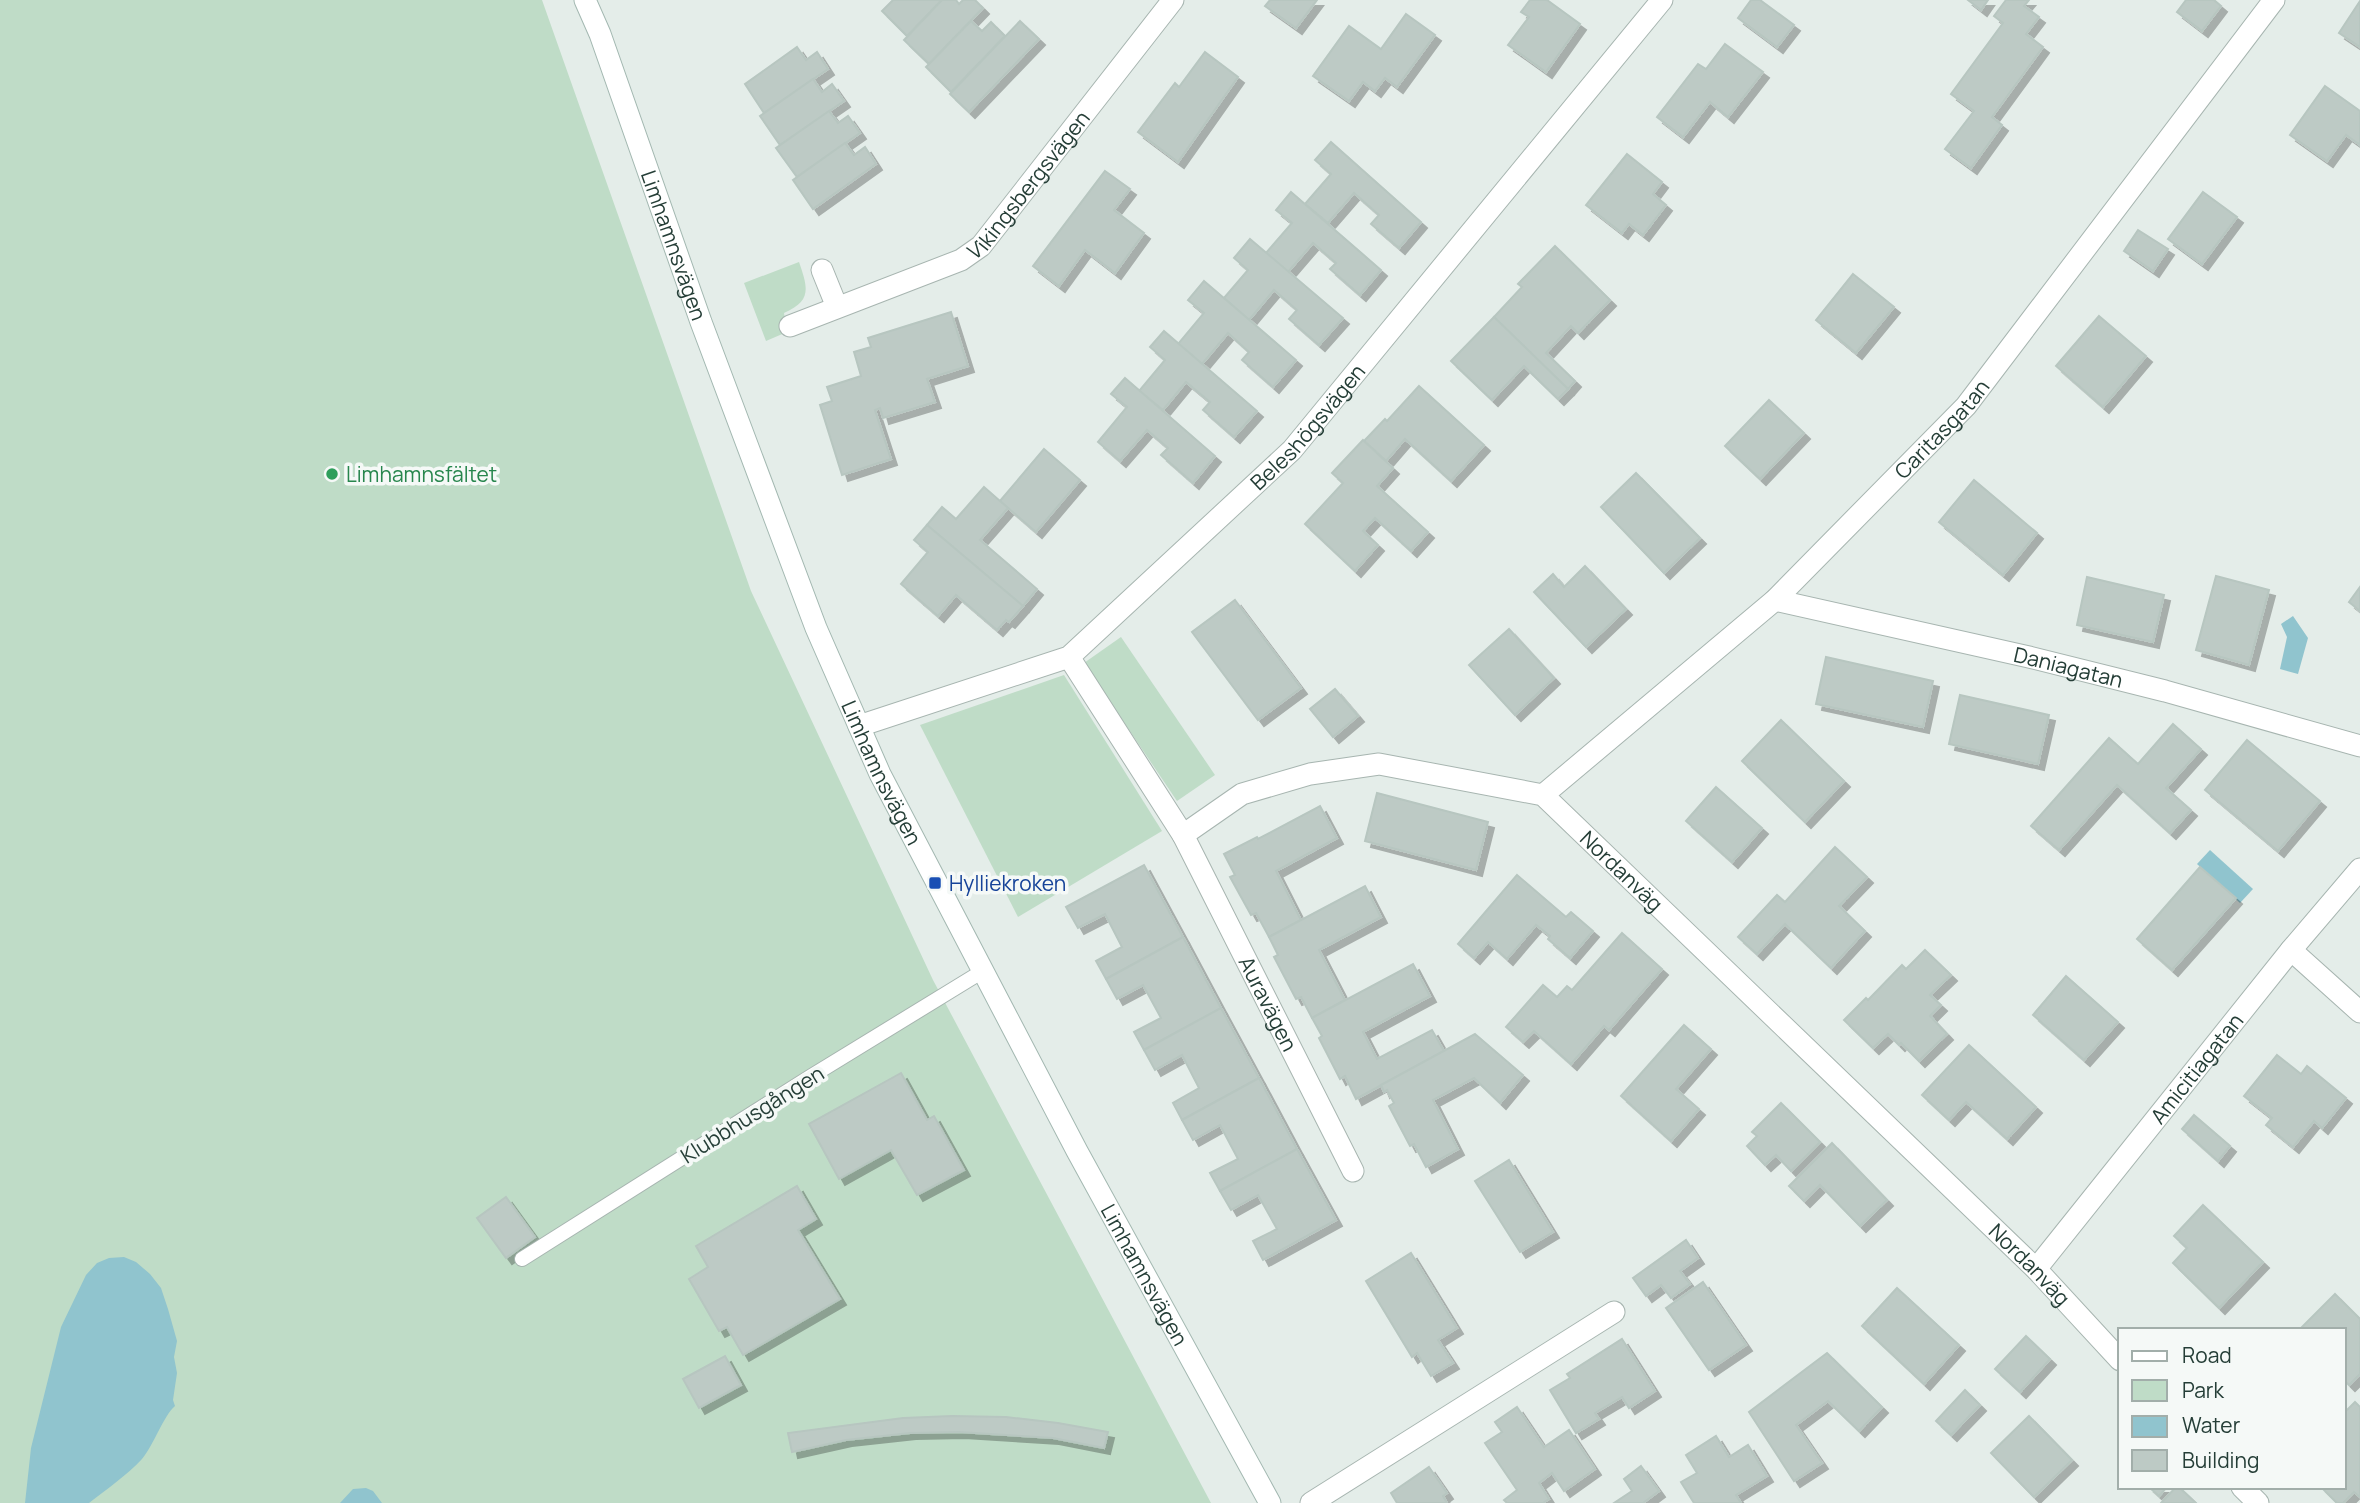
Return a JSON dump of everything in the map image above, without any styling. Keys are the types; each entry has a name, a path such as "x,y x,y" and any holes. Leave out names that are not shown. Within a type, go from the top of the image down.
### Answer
{"street":[{"name":"Limhamnsvägen","path":"585,0 600,34 701,322 816,628 880,774 1077,1151 1270,1503"},
{"name":"Vikingsbergsvägen","path":"790,326 961,260 981,246 1173,0"},
{"name":"Beleshögsvägen","path":"859,726 1069,657 1292,450 1662,0"},
{"name":"Caritasgatan","path":"1543,795 1775,600 1966,407 2274,0"},
{"path":"822,270 837,307"},
{"name":"Daniagatan","path":"1775,600 2029,657 2165,691 2360,746"},
{"path":"1069,657 1183,835 1242,794 1310,774 1379,764 1543,795"},
{"name":"Nordanväg","path":"1543,795 2036,1269 2118,1358"},
{"name":"Auravägen","path":"1183,835 1353,1171"},
{"name":"Amicitiagatan","path":"2036,1269 2291,950 2360,869"},
{"path":"2291,950 2360,1012"},
{"path":"1311,1503 1614,1312"},
{"path":"2244,1489 2258,1503"}],"lane":[{"name":"Klubbhusgången","path":"522,1259 983,971"}],"green space":[{"path":"0,0 542,0 751,591 933,980 1211,1503 0,1503"},
{"path":"799,262 806,286 803,298 799,304 784,313 787,332 766,341 744,283"},
{"path":"1121,637 1215,775 1177,801 1084,663"},
{"path":"1064,675 1162,831 1018,917 920,725"}],"water":[{"path":"2293,616 2308,638 2298,674 2280,669 2287,637 2281,624"},
{"path":"2210,850 2253,889 2240,903 2197,864"},
{"path":"124,1257 136,1262 161,1288 177,1341 174,1357 177,1373 173,1400 175,1406 142,1459 89,1503 25,1503 31,1448 61,1327 86,1275 97,1263 109,1258"},
{"path":"366,1488 373,1491 382,1503 340,1503 353,1489"}],"building":[{"path":"893,0 942,0 907,36 882,11"},
{"path":"942,0 956,0 959,4 963,0 975,0 983,8 929,64 904,40"},
{"path":"1270,0 1317,0 1296,28 1265,6"},
{"path":"1530,0 1547,0 1580,24 1546,72 1508,45 1529,17 1521,12"},
{"path":"1751,0 1760,0 1794,25 1777,47 1738,18"},
{"path":"1968,0 1988,0 1981,10"},
{"path":"2006,0 2029,0 2024,6 2039,17 2026,34 2043,47 1992,117 2002,125 1971,168 1945,149 1974,111 1951,94 2003,23 1994,16"},
{"path":"2186,0 2214,0 2221,6 2202,31 2177,12"},
{"path":"2360,1 2360,47 2339,33"},
{"path":"1406,14 1435,35 1397,87 1385,78 1375,91 1363,82 1349,101 1313,76 1349,26 1381,49"},
{"path":"971,21 982,31 991,22 1005,36 951,92 926,67"},
{"path":"1020,21 1039,39 969,112 950,94"},
{"path":"1725,44 1763,72 1728,117 1710,102 1683,137 1657,117 1698,64 1706,69"},
{"path":"797,47 806,60 817,52 828,69 764,113 745,84"},
{"path":"1205,52 1238,77 1178,162 1138,132 1175,83 1179,87"},
{"path":"813,79 822,92 832,84 844,101 780,145 760,116"},
{"path":"2325,86 2360,111 2360,145 2346,135 2327,161 2290,135"},
{"path":"829,111 838,123 848,116 860,133 797,177 776,148"},
{"path":"1331,142 1421,222 1399,248 1371,224 1379,215 1354,193 1328,223 1305,204 1331,174 1315,160"},
{"path":"845,143 854,155 865,147 876,164 813,209 793,180"},
{"path":"1627,154 1662,182 1653,194 1666,205 1643,235 1629,224 1622,233 1586,205"},
{"path":"1105,171 1130,189 1114,210 1144,233 1115,273 1085,250 1059,286 1033,266"},
{"path":"1291,192 1381,270 1360,295 1330,269 1336,263 1313,243 1288,272 1266,253 1292,223 1276,210"},
{"path":"2203,192 2237,217 2202,264 2168,239"},
{"path":"2138,230 2168,249 2153,271 2124,251"},
{"path":"1250,239 1343,318 1319,345 1289,319 1297,310 1274,290 1249,320 1224,298 1248,270 1234,258"},
{"path":"1555,246 1610,300 1578,333 1571,326 1546,353 1575,381 1568,389 1494,317 1522,287 1518,284"},
{"path":"1853,274 1894,307 1856,353 1816,320"},
{"path":"1204,281 1296,360 1273,387 1242,360 1249,352 1228,333 1202,364 1178,344 1204,313 1188,300"},
{"path":"951,312 968,366 927,379 935,402 883,418 880,408 875,410 891,459 842,475 820,405 832,401 827,387 861,376 854,352 871,347 868,338"},
{"path":"2099,316 2146,356 2103,407 2056,366"},
{"path":"1494,317 1568,389 1558,399 1524,366 1492,400 1451,361"},
{"path":"1164,331 1257,411 1234,437 1203,410 1210,402 1186,382 1163,410 1139,391 1165,360 1150,347"},
{"path":"1125,378 1215,456 1193,483 1161,455 1168,448 1147,430 1120,461 1098,442 1127,407 1111,394"},
{"path":"1419,386 1484,445 1451,481 1405,439 1386,461 1364,441 1385,419 1387,421"},
{"path":"1769,400 1804,433 1760,479 1725,446"},
{"path":"1363,440 1393,468 1377,486 1428,532 1411,551 1375,518 1363,531 1378,545 1355,571 1305,524 1343,483 1332,473"},
{"path":"1044,449 1080,480 1036,532 1000,501"},
{"path":"1636,473 1700,538 1664,573 1601,507"},
{"path":"1974,480 2037,533 2003,575 1939,522"},
{"path":"984,487 1008,508 980,540 1037,589 1023,606 927,525 942,507 956,519"},
{"path":"927,525 1023,606 1009,622 1006,620 997,630 956,595 938,616 901,584 928,552 914,540"},
{"path":"1585,566 1626,609 1586,647 1534,592 1553,574 1564,587"},
{"path":"2216,576 2269,590 2249,665 2196,650"},
{"path":"2087,577 2164,595 2153,642 2077,625"},
{"path":"2360,587 2360,611 2349,602"},
{"path":"1235,600 1301,688 1258,720 1192,632"},
{"path":"1509,629 1554,678 1515,715 1469,665"},
{"path":"1826,657 1933,681 1923,727 1816,704"},
{"path":"1335,689 1358,716 1333,737 1310,709"},
{"path":"1960,695 2049,715 2038,764 1949,744"},
{"path":"1781,720 1844,781 1805,822 1742,761"},
{"path":"2173,724 2201,749 2166,788 2191,810 2170,833 2117,785 2059,850 2031,826 2109,738 2138,764"},
{"path":"2247,740 2320,801 2278,851 2205,790"},
{"path":"1716,787 1762,828 1732,862 1686,821"},
{"path":"1377,793 1488,822 1476,870 1365,841"},
{"path":"1320,806 1337,838 1276,871 1301,920 1269,937 1256,913 1251,915 1230,877 1235,875 1224,854"},
{"path":"1835,847 1867,877 1839,906 1865,931 1831,968 1785,924 1757,954 1738,937 1777,895 1785,902"},
{"path":"1144,865 1183,937 1106,979 1096,961 1122,947 1105,914 1078,928 1066,907"},
{"path":"2200,867 2236,898 2172,970 2137,939"},
{"path":"1517,875 1566,917 1571,912 1593,931 1570,958 1536,925 1507,959 1488,942 1474,958 1458,944"},
{"path":"1365,886 1381,917 1319,950 1345,1000 1312,1018 1301,997 1296,999 1274,957 1278,955 1269,937"},
{"path":"1622,933 1662,969 1609,1030 1604,1026 1571,1064 1534,1031 1523,1042 1506,1027 1543,985 1557,997 1567,986 1572,990"},
{"path":"1183,937 1221,1008 1144,1050 1134,1032 1161,1018 1143,985 1117,999 1106,979"},
{"path":"1925,950 1951,975 1930,995 1941,1005 1930,1016 1947,1034 1919,1061 1888,1034 1873,1048 1844,1020 1902,965 1906,969"},
{"path":"1413,964 1430,996 1363,1032 1377,1059 1432,1030 1444,1051 1356,1099 1345,1076 1340,1079 1312,1018"},
{"path":"2066,976 2118,1022 2084,1060 2033,1015"},
{"path":"1221,1008 1259,1078 1182,1120 1173,1103 1199,1088 1182,1055 1155,1070 1144,1050"},
{"path":"1684,1025 1711,1049 1676,1089 1699,1109 1671,1141 1621,1096"},
{"path":"1475,1034 1523,1075 1500,1103 1474,1078 1433,1100 1458,1149 1426,1167 1414,1144 1410,1146 1389,1106 1394,1103 1381,1085"},
{"path":"1969,1045 2036,1107 2007,1139 1966,1102 1949,1120 1922,1095"},
{"path":"2277,1055 2301,1074 2307,1066 2346,1098 2322,1128 2314,1121 2293,1147 2266,1125 2272,1118 2244,1096"},
{"path":"901,1073 927,1120 934,1116 964,1170 917,1195 891,1150 839,1179 809,1124"},
{"path":"1259,1078 1297,1149 1220,1191 1210,1173 1238,1159 1220,1125 1193,1140 1182,1120"},
{"path":"1781,1103 1820,1142 1791,1171 1776,1155 1765,1165 1747,1146 1757,1136 1752,1132"},
{"path":"2194,1115 2230,1146 2218,1161 2182,1129"},
{"path":"1832,1143 1887,1200 1860,1226 1820,1185 1804,1201 1789,1186"},
{"path":"1297,1149 1336,1220 1263,1260 1253,1241 1277,1229 1258,1195 1231,1210 1220,1191"},
{"path":"1509,1160 1553,1232 1520,1252 1475,1181"},
{"path":"797,1186 816,1219 798,1230 840,1299 743,1355 727,1327 719,1331 689,1279 708,1267 696,1246"},
{"path":"506,1197 535,1237 506,1258 477,1218"},
{"path":"2203,1205 2263,1262 2219,1308 2173,1263 2187,1248 2174,1236"},
{"path":"1686,1240 1698,1258 1680,1271 1690,1284 1671,1298 1661,1285 1646,1296 1633,1278"},
{"path":"1411,1253 1457,1328 1438,1340 1453,1363 1431,1376 1417,1353 1412,1357 1366,1281"},
{"path":"1703,1282 1746,1345 1709,1370 1666,1308"},
{"path":"1897,1288 1959,1345 1924,1384 1862,1326"},
{"path":"2335,1294 2360,1319 2360,1374 2349,1385 2346,1382 2346,1328 2301,1328"},
{"path":"2026,1336 2050,1359 2020,1392 1995,1369"},
{"path":"1622,1339 1655,1391 1629,1408 1622,1397 1595,1413 1599,1419 1576,1433 1550,1390 1570,1378 1567,1374"},
{"path":"1827,1353 1882,1407 1859,1431 1828,1401 1796,1425 1822,1463 1794,1481 1749,1412"},
{"path":"725,1356 741,1385 699,1408 683,1379"},
{"path":"1965,1390 1980,1405 1951,1435 1936,1421"},
{"path":"2355,1402 2360,1407 2360,1497 2354,1492 2343,1503 2337,1503 2323,1489 2346,1489 2346,1411"},
{"path":"1517,1407 1544,1447 1569,1430 1595,1469 1564,1491 1552,1473 1539,1483 1549,1499 1543,1503 1507,1503 1504,1500 1517,1490 1485,1443 1502,1432 1495,1422"},
{"path":"2029,1416 2072,1460 2034,1497 1991,1453"},
{"path":"1006,1417 1108,1432 1104,1448 1053,1438 959,1432 910,1433 846,1440 792,1452 788,1433 903,1418"},
{"path":"1716,1436 1729,1457 1748,1445 1767,1476 1736,1495 1741,1503 1694,1503 1681,1482 1697,1473 1686,1455"},
{"path":"1641,1466 1659,1491 1643,1503 1614,1503 1632,1491 1624,1479"},
{"path":"1429,1467 1447,1493 1443,1496 1447,1503 1397,1503 1391,1493"},
{"path":"2151,1489 2165,1489 2159,1496"},
{"path":"2174,1489 2181,1489 2196,1503 2161,1503"}],"place":[{"name":"Limhamnsfältet","path":"332,474"},
{"name":"Hylliekroken","path":"935,883"}]}
